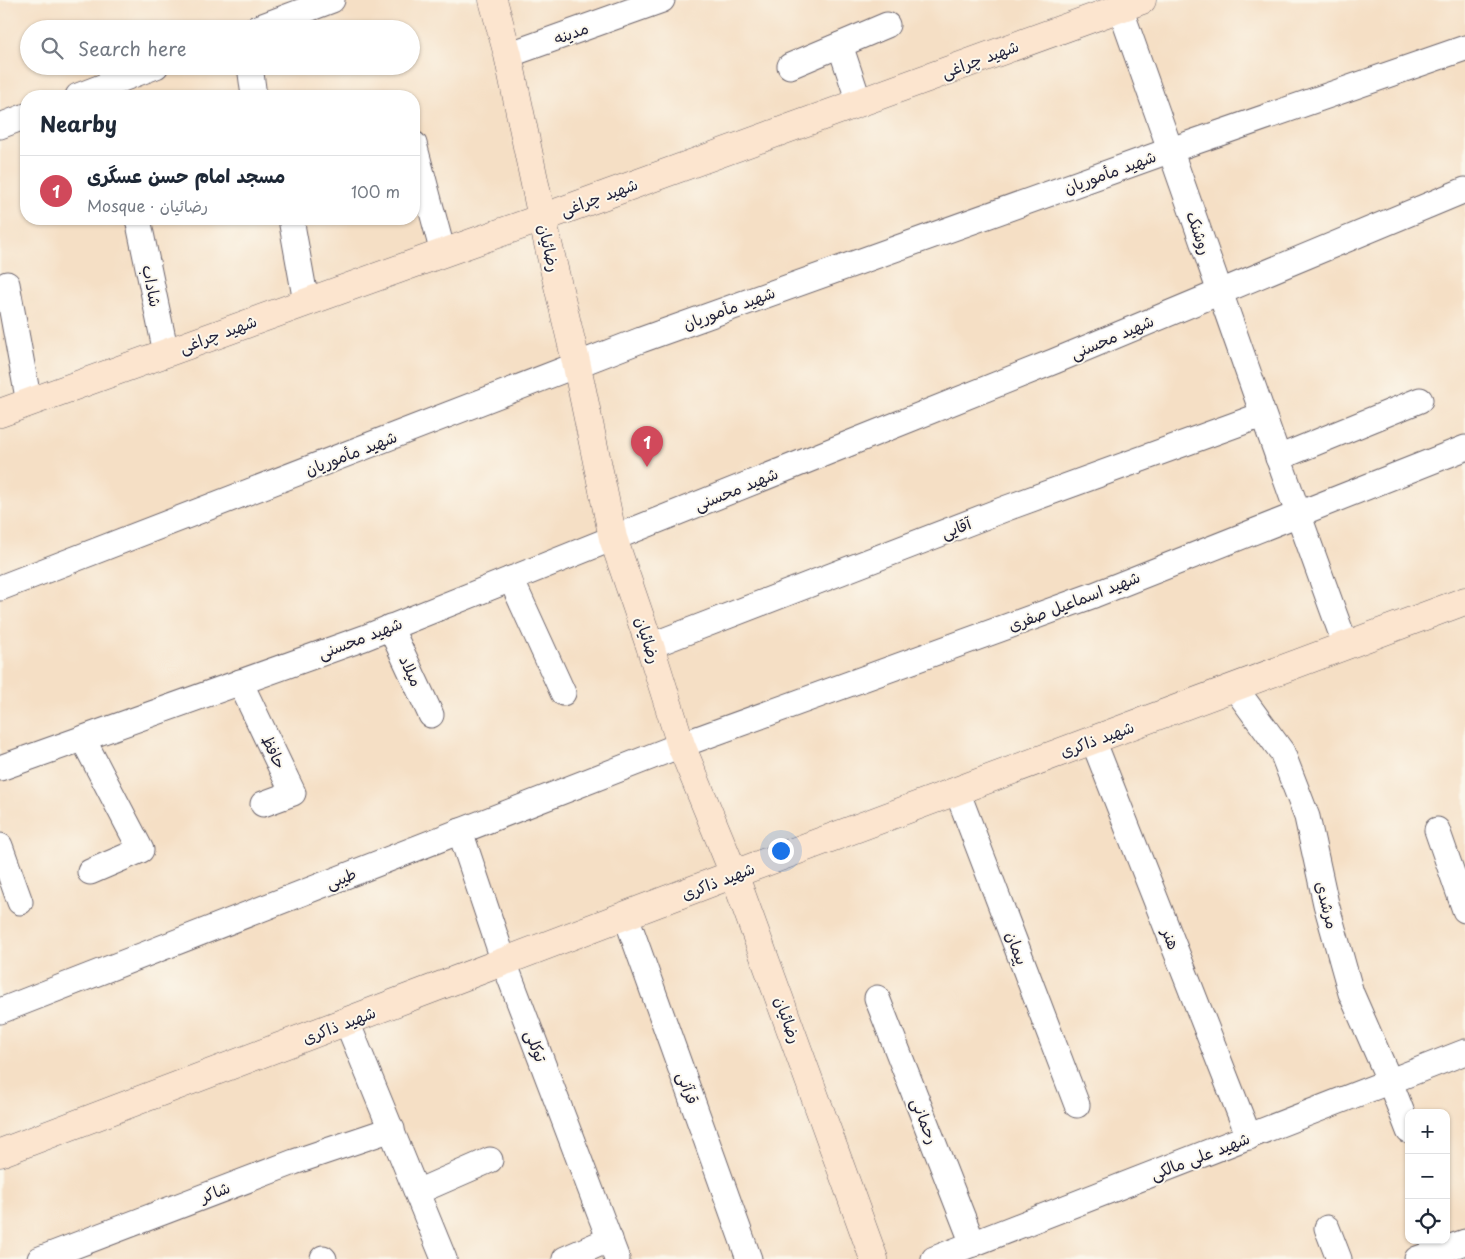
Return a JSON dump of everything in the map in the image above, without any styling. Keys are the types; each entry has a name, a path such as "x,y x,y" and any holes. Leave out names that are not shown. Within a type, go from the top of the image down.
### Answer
{"street":[{"path":"279,20 332,0"},
{"name":"رضائیان","path":"493,0 508,55 613,538 681,745 734,874 874,1259"},
{"name":"مدینه","path":"508,55 654,1"},
{"name":"شهید چراغی","path":"0,414 1131,4"},
{"name":"روشنک","path":"1131,4 1171,150 1262,415 1346,646"},
{"path":"790,66 887,25"},
{"path":"840,45 859,102"},
{"name":"شهید مأموریان","path":"0,588 642,340 1171,150 1465,48"},
{"path":"251,75 253,90"},
{"path":"85,90 102,76"},
{"path":"0,126 20,118"},
{"path":"420,167 443,253"},
{"name":"شهید محسنی","path":"0,768 390,627 1046,365 1465,190"},
{"name":"شاداب","path":"139,225 166,353"},
{"path":"292,225 306,302"},
{"path":"8,284 28,403"},
{"path":"1278,458 1420,400"},
{"name":"آقایی","path":"650,646 1007,508 1262,415"},
{"name":"شهید اسماعیل صفری","path":"681,745 1094,595 1465,448"},
{"path":"511,579 563,693"},
{"name":"شهید ذاکری","path":"0,1153 734,874 1465,601"},
{"name":"میلاد","path":"390,627 431,716"},
{"name":"حافظ","path":"240,682 293,793 263,804"},
{"name":"مرشدی","path":"1235,688 1282,752 1307,817 1326,904 1351,992 1405,1121"},
{"path":"83,739 141,850 90,872"},
{"name":"هنر","path":"1093,740 1249,1137"},
{"name":"طیبی","path":"0,1011 681,745"},
{"name":"پیمان","path":"957,791 1077,1105"},
{"path":"1436,830 1465,910"},
{"name":"توکلی","path":"460,832 504,962 614,1249"},
{"path":"0,846 20,902"},
{"name":"قرآنی","path":"626,916 750,1259"},
{"name":"رحمانی","path":"878,998 974,1244"},
{"path":"348,1022 444,1259"},
{"name":"شهید علی مالکی","path":"934,1259 1465,1052"},
{"name":"شاکر","path":"40,1259 294,1162 392,1129"},
{"path":"417,1192 490,1160"},
{"path":"1327,1228 1339,1259"},
{"path":"1417,1259 1456,1238"},
{"path":"565,1259 614,1249"}],"place":[{"name":"مسجد امام حسن عسگری","path":"647,467"}]}
